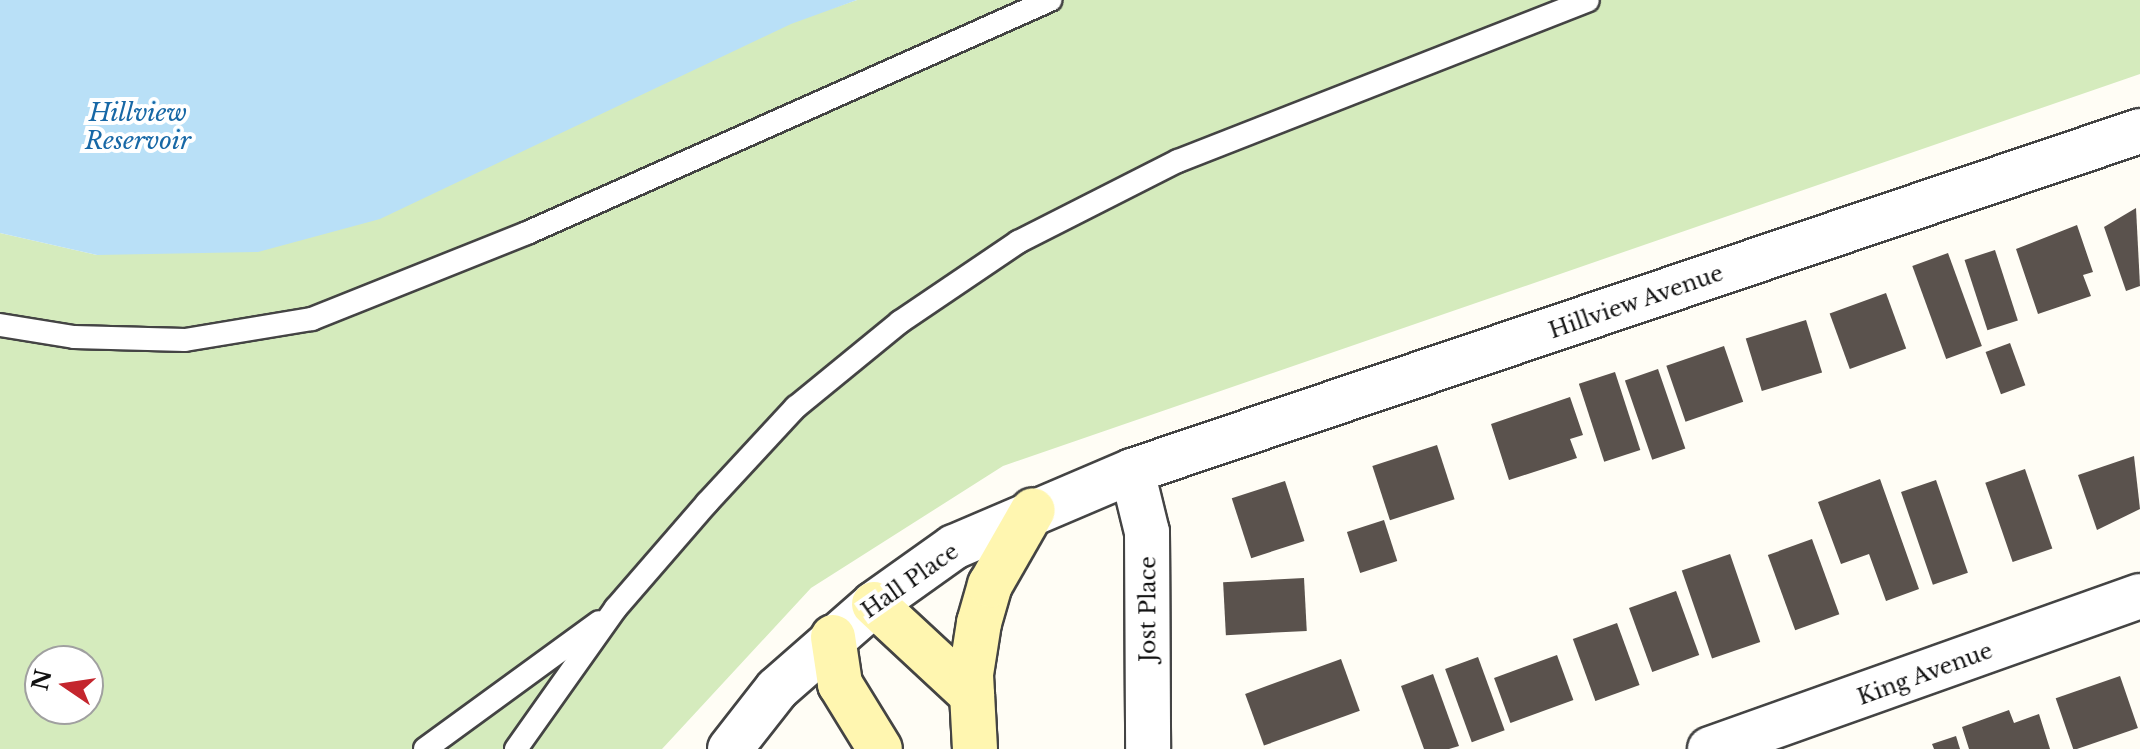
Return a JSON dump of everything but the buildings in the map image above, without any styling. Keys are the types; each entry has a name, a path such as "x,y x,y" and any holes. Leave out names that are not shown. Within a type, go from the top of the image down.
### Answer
{"main road":[{"path":"975,749 972,695 990,585 1033,510"},
{"path":"874,604 972,695"},
{"path":"833,637 840,684 880,749"}],"street":[{"name":"Hillview Avenue","path":"1132,471 2140,131"},
{"name":"Hall Place","path":"730,749 777,689 833,637 954,547 1033,510 1132,471"},
{"name":"Jost Place","path":"1132,471 1147,532 1148,749"},
{"name":"King Avenue","path":"1710,749 2140,596"}],"lane":[{"path":"0,325 74,337 185,340 312,319 470,258 1050,0"},
{"path":"516,749 616,608 796,407 900,322 1018,242 1178,161 1588,0"},
{"path":"425,749 616,608"}],"green space":[{"path":"857,0 2140,0 2140,74 1003,466 811,588 662,749 0,749 0,233 97,255"}],"water":[{"name":"Hillview Reservoir","path":"0,0 857,0 791,24 380,219 258,252 97,255 0,233"}]}
